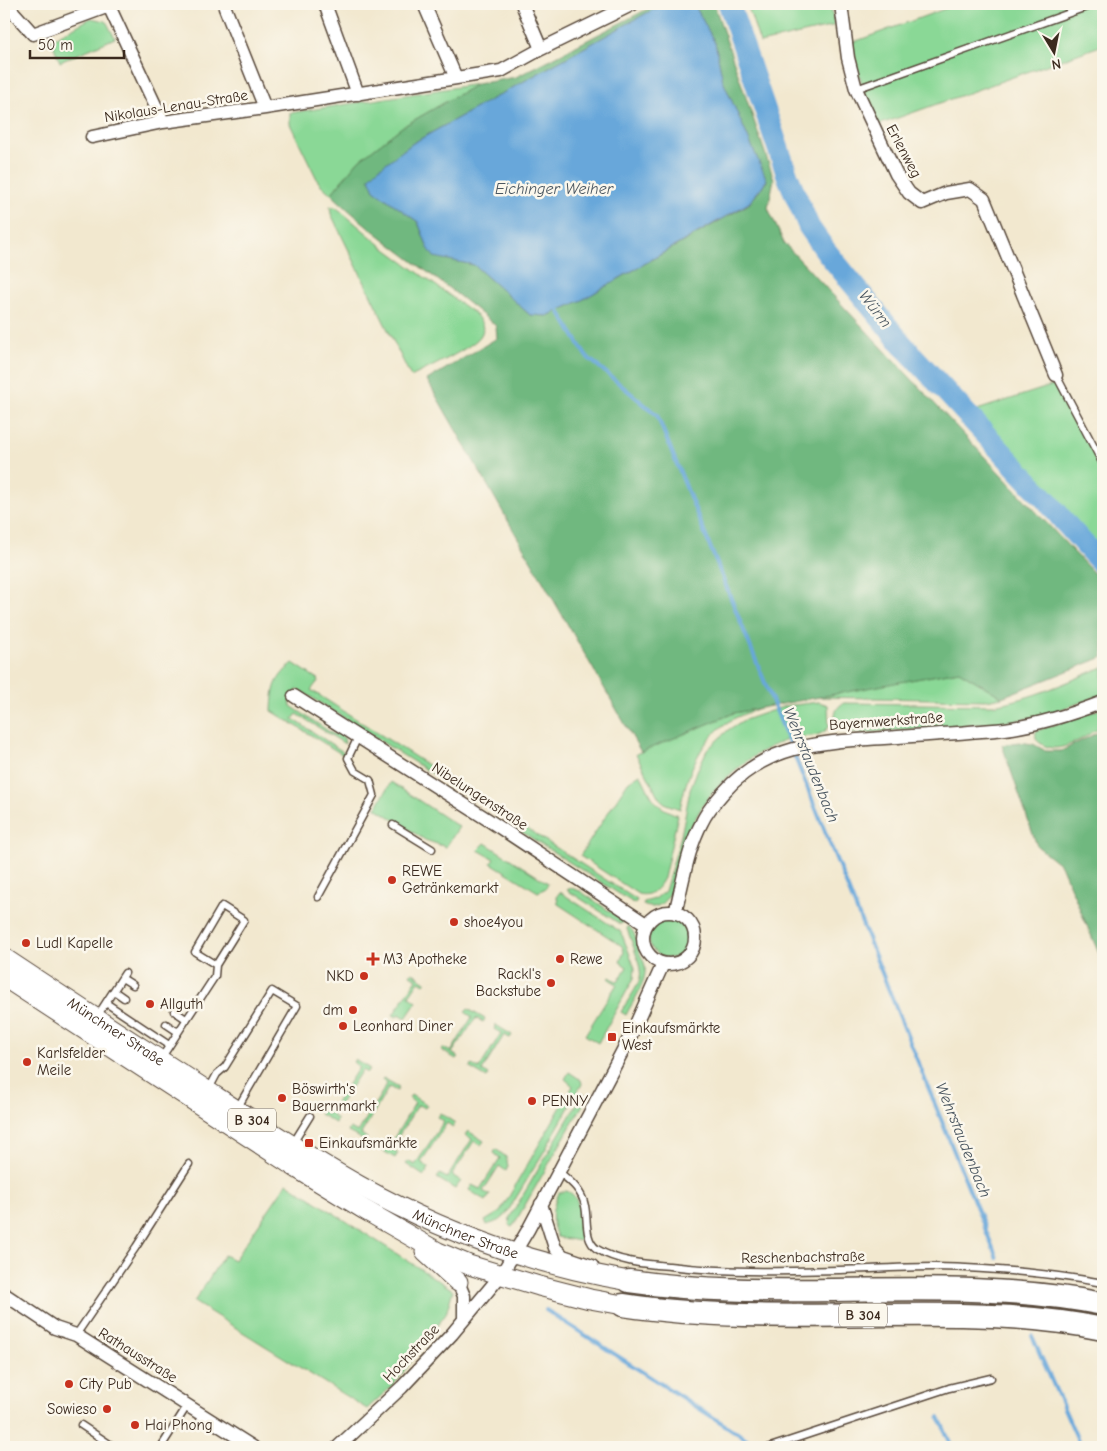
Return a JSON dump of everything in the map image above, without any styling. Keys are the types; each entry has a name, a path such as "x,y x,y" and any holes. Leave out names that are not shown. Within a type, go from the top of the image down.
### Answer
{"highway":[{"name":"B 304","path":"629,1280 704,1289 994,1292 1103,1304"},
{"name":"B 304","path":"623,1305 680,1312 745,1315 993,1316 1058,1322 1103,1329"}],"main road":[{"name":"Münchner Straße","path":"4,958 72,1012"},
{"name":"Münchner Straße","path":"4,977 72,1012 97,1017 160,1060 204,1098 287,1152 404,1233 445,1255 501,1275"},
{"name":"Münchner Straße","path":"287,1152 342,1176 385,1199 454,1231 514,1253"},
{"path":"404,1233 458,1282"},
{"name":"B 304","path":"514,1253 540,1262 606,1277 629,1280"},
{"name":"B 304","path":"501,1275 572,1295 623,1305"}],"street":[{"path":"6,4 33,34 109,5 162,122"},
{"path":"325,4 358,94"},
{"path":"424,4 456,78"},
{"path":"522,4 541,49"},
{"name":"Erlenweg","path":"841,4 848,58 856,89 896,174 909,193 922,203 946,194 970,189 984,199 1056,375"},
{"name":"Nikolaus-Lenau-Straße","path":"92,137 162,122 501,71 629,5"},
{"name":"Nikolaus-Lenau-Straße","path":"225,8 265,108"},
{"name":"Nibelungenstraße","path":"294,696 490,821 646,924"},
{"name":"Bayernwerkstraße","path":"675,913 695,838 701,822 712,805 732,782 748,770 783,751 805,745 834,741 1007,728 1057,718 1103,702"},
{"path":"664,912 675,913 688,920 693,926 695,943 692,951 680,963 672,965 654,961 644,947 642,938 646,924 656,915 664,912"},
{"path":"514,1253 632,1035 663,964"},
{"path":"541,1204 555,1248 563,1256 592,1266 606,1277"},
{"name":"Münchner Straße","path":"501,1275 514,1253"},
{"name":"Hochstraße","path":"338,1447 402,1387 501,1275"},
{"path":"458,1282 464,1296 464,1319"},
{"name":"Rathausstraße","path":"4,1294 55,1328 76,1335 253,1447"}],"lane":[{"path":"856,89 1095,4"},
{"path":"1056,375 1103,464"},
{"path":"318,897 374,796 370,780 355,771 348,758 358,737"},
{"path":"393,825 432,849"},
{"path":"133,985 123,976 97,1017 160,1060 214,976 216,965 244,920 222,906 195,952 216,965"},
{"path":"114,991 124,998"},
{"path":"204,1098 217,1074 225,1067 272,991 297,1006 232,1117"},
{"path":"174,1011 186,1019"},
{"path":"166,1024 178,1032"},
{"path":"287,1152 310,1116"},
{"path":"76,1335 136,1247 189,1164"},
{"name":"Reschenbachstraße","path":"558,1171 575,1186 585,1205 586,1225 594,1247 612,1258 706,1271 932,1267 999,1270 1062,1276 1103,1283"},
{"path":"770,1447 949,1388 991,1378"},
{"path":"161,1447 187,1406"},
{"path":"81,1426 114,1447"}],"green space":[{"path":"657,4 663,4 413,143 369,178 374,190 418,222 428,248 445,259 474,265 530,315 547,316 582,300 749,204 767,181 723,81 715,43 694,4 714,4 774,179 768,208 784,243 1103,583 1103,657 1002,697 959,671 734,713 641,752 427,380 497,338 496,326 371,229 331,194 359,160 402,127 477,84 516,77"},
{"path":"747,4 831,4 834,26 760,43"},
{"path":"958,4 1103,4 1103,45 878,125 864,92 851,43"},
{"path":"91,18 106,21 115,38 60,62 51,40"},
{"path":"477,84 402,127 359,160 331,194 319,183 290,124 290,113"},
{"path":"330,206 337,208 383,247 475,314 483,326 481,335 477,340 470,346 411,377 331,214"},
{"path":"1057,384 1103,471 1103,554 977,410"},
{"path":"293,663 319,680 311,690 476,796 474,800 298,689 290,700 291,706 333,734 339,733 344,738 345,744 297,714 293,719 345,753 343,755 272,711 276,684 282,674"},
{"path":"1103,667 1103,695 1041,716 1006,722 861,733 839,730 836,723 836,711 844,703 993,705 1022,699"},
{"path":"959,671 1002,697 986,700 816,697"},
{"path":"819,702 828,705 829,727 817,735 780,742 753,757 727,777 707,800 689,830 668,895 662,903 653,907 643,905 644,902 655,899 665,891 681,836 690,790 707,750 728,730 742,721 785,706"},
{"path":"760,708 728,722 709,739 690,772 680,809 666,804 659,798 636,754 734,713"},
{"path":"1103,708 1103,726 1073,743 1056,748 1040,743 1036,739 1036,731"},
{"path":"1103,730 1103,963 1061,865 1037,846 1002,745 1019,742 1033,744 1046,751 1061,751"},
{"path":"640,774 650,794 658,804 669,812 678,815 664,878 654,891 643,895 638,894 580,856 628,782"},
{"path":"391,782 459,827 446,847 425,840 376,808"},
{"path":"506,815 637,900 635,904 511,825"},
{"path":"485,843 548,883 546,888 538,892 491,863 494,859 478,850"},
{"path":"571,888 580,891 624,921 623,923 620,924 567,890"},
{"path":"560,892 621,932 635,968 634,978 598,1043 585,1035 617,984 609,979 610,977 618,982 627,967 620,962 624,952 622,946 558,904 557,896"},
{"path":"669,918 683,924 689,938 683,952 669,958 655,952 649,938 655,924"},
{"path":"628,926 635,936 645,966 645,972 642,985 626,1015 621,1012 640,978 640,968 627,929"},
{"path":"412,972 426,982 424,984 419,981 409,996 417,1002 406,1018 399,1014 397,1017 393,1015 417,979 410,975"},
{"path":"468,1009 485,1019 483,1022 476,1018 452,1053 458,1057 456,1059 441,1050 443,1048 451,1052 472,1017 465,1012"},
{"path":"496,1025 512,1035 510,1038 504,1035 482,1071 489,1075 487,1078 470,1068 472,1065 479,1069 501,1033 494,1029"},
{"path":"355,1059 370,1069 367,1073 362,1070 332,1116 337,1119 335,1123 320,1114 322,1110 329,1114 359,1067 353,1062"},
{"path":"569,1072 581,1080 582,1084 505,1216 499,1221 487,1225 485,1221 500,1212 573,1086 565,1079"},
{"path":"383,1078 399,1087 397,1091 389,1087 361,1134 367,1138 365,1141 348,1132 350,1128 358,1132 387,1084 382,1080"},
{"path":"583,1094 585,1094 584,1103 511,1227 509,1225 510,1217"},
{"path":"411,1095 427,1105 425,1108 418,1105 391,1148 398,1153 395,1158 378,1148 380,1144 388,1148 415,1103 409,1098"},
{"path":"440,1113 455,1123 453,1127 447,1123 421,1162 429,1168 424,1176 406,1164 408,1161 415,1165 444,1121 437,1117"},
{"path":"468,1131 484,1141 481,1145 474,1141 452,1175 461,1181 455,1189 437,1178 440,1174 447,1178 472,1139 465,1135"},
{"path":"496,1149 506,1157 508,1166 506,1171 499,1166 483,1191 490,1195 486,1201 469,1190 472,1185 480,1189 500,1158 494,1153"},
{"path":"287,1183 453,1290 446,1314 396,1382 367,1409 194,1302 224,1255 234,1260"},
{"path":"566,1191 575,1198 580,1210 582,1239 579,1241 557,1237 553,1225 552,1215 556,1199 559,1193"}],"water":[{"name":"Eichinger Weiher","path":"663,4 694,4 715,43 723,81 767,180 749,203 582,300 547,316 530,315 474,265 434,257 428,248 418,222 374,190 369,178 413,143"}],"waterway":[{"name":"Würm","path":"729,4 788,177 809,227 826,251 901,343 1049,503 1103,565"},
{"name":"Wehrstaudenbach","path":"558,307 586,356 657,415 997,1258"},
{"path":"546,1310 756,1445"},
{"name":"Wehrstaudenbach","path":"1032,1336 1081,1447"},
{"path":"939,1417 952,1447"}],"place":[{"name":"REWE Getränkemarkt","path":"392,880"},
{"name":"shoe4you","path":"454,922"},
{"name":"Ludl Kapelle","path":"26,943"},
{"name":"M3 Apotheke","path":"373,959"},
{"name":"Rewe","path":"560,959"},
{"name":"NKD","path":"364,976"},
{"name":"Rackl's Backstube","path":"551,983"},
{"name":"Allguth","path":"150,1004"},
{"name":"dm","path":"353,1010"},
{"name":"Leonhard Diner","path":"343,1026"},
{"name":"Einkaufsmärkte West","path":"612,1037"},
{"name":"Karlsfelder Meile","path":"27,1062"},
{"name":"Böswirth's Bauernmarkt","path":"282,1098"},
{"name":"PENNY","path":"532,1101"},
{"name":"Einkaufsmärkte","path":"309,1143"},
{"name":"City Pub","path":"69,1384"},
{"name":"Sowieso","path":"107,1409"},
{"name":"Hai Phong","path":"135,1425"}]}
